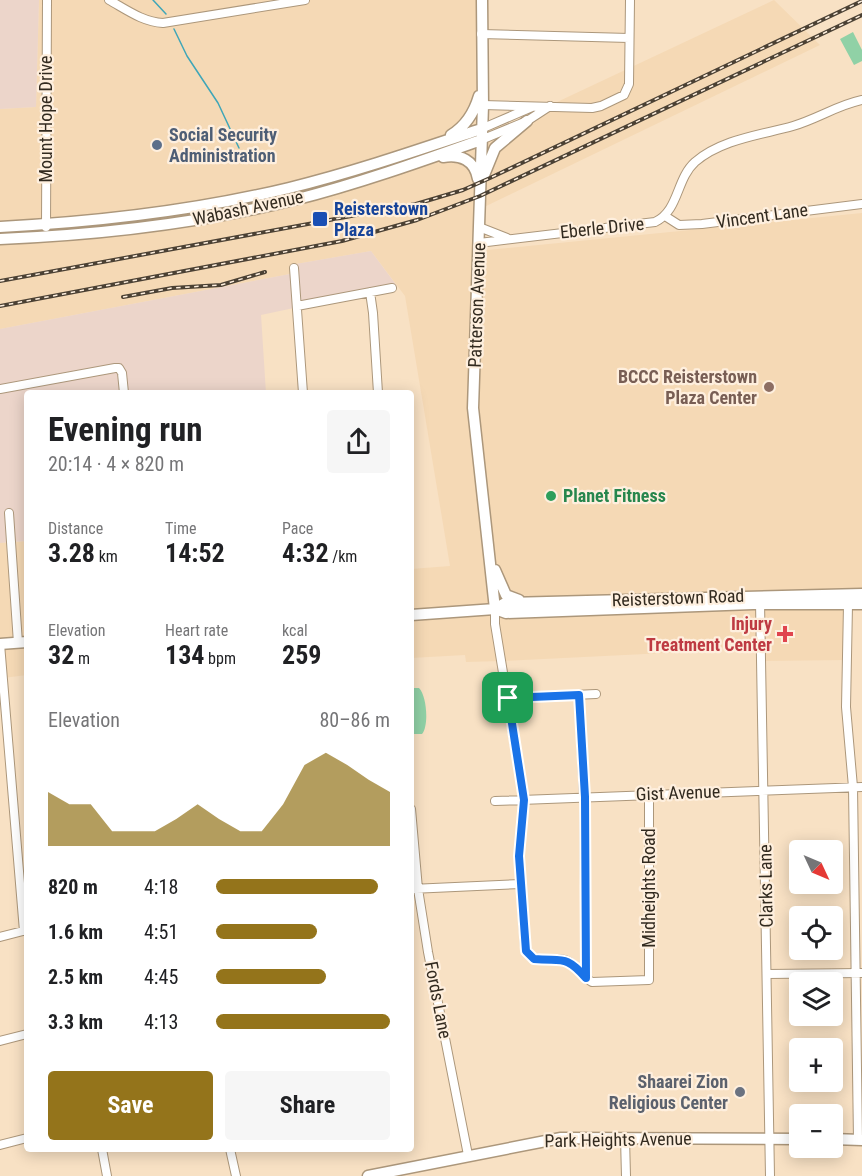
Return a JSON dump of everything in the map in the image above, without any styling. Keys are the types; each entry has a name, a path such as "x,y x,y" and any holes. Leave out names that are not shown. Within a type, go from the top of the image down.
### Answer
{"main road":[{"name":"Patterson Avenue","path":"482,0 483,105 474,419 495,609"},
{"path":"420,155 460,129 476,106 483,78"},
{"path":"480,190 486,166 495,148 527,121"},
{"name":"Wabash Avenue","path":"0,239 146,227 229,214 335,188 420,155 481,135"},
{"name":"Wabash Avenue","path":"0,226 141,215 224,202 420,155"},
{"path":"420,155 452,155 465,159 475,169 480,190"},
{"path":"491,559 508,597 517,600 566,602"},
{"name":"Reisterstown Road","path":"414,615 495,609 506,613 643,608 862,594"},
{"path":"643,608 646,603 662,602 673,598"},
{"name":"Reisterstown Road","path":"495,609 505,603 673,598 862,604"},
{"path":"848,605 850,600 862,599"},
{"path":"0,644 23,642"},
{"name":"Park Heights Avenue","path":"369,1176 561,1138 789,1139"},
{"path":"843,1139 860,1140"}],"street":[{"name":"Mount Hope Drive","path":"46,237 47,0"},
{"path":"109,0 139,17 163,23 305,0"},
{"path":"483,105 597,107 621,97 627,92 629,84 630,0"},
{"path":"481,34 629,38"},
{"name":"Eberle Drive","path":"479,243 548,233 650,224 665,216 672,206 684,175 702,157 744,137 794,126 862,100"},
{"name":"Wabash Avenue","path":"481,135 536,106"},
{"name":"Wabash Avenue","path":"481,135 527,121 551,106"},
{"name":"Vincent Lane","path":"665,216 679,225 702,224 862,204"},
{"path":"479,227 511,240"},
{"path":"294,268 303,390"},
{"path":"297,306 392,288"},
{"path":"370,292 378,390"},
{"path":"0,389 114,368 121,370 124,390"},
{"path":"9,513 23,642"},
{"name":"Clarks Lane","path":"760,600 770,1176"},
{"path":"848,605 846,707 858,787 860,1140"},
{"path":"495,609 495,624 524,800 519,856 525,947 531,957 538,960 566,960 586,978"},
{"path":"0,644 24,920"},
{"path":"508,698 596,694"},
{"path":"579,695 585,797 586,978"},
{"name":"Gist Avenue","path":"495,801 858,787"},
{"name":"Midheights Road","path":"586,978 596,982 649,980 649,795"},
{"path":"414,889 520,884"},
{"name":"Fords Lane","path":"414,889 468,1155"},
{"path":"0,936 24,931"},
{"path":"767,974 859,973"},
{"path":"0,1041 24,1036"},
{"path":"625,1138 626,1176"},
{"path":"0,1145 24,1139"},
{"path":"103,1152 107,1176"},
{"path":"231,1152 236,1176"}],"shaded area":[{"path":"0,0 39,0 36,107 0,109"},
{"path":"39,0 485,0 482,134 523,118 774,0 820,45 480,209 478,251 862,213 862,600 847,601 847,660 762,661 761,647 686,648 686,652 501,661 466,662 465,655 414,658 414,569 450,566 405,296 371,251 290,265 290,274 0,329 0,109 36,107"},
{"path":"371,251 397,286 261,315 266,390 24,390 24,541 0,543 0,329 290,274 290,265"},
{"path":"24,541 24,675 3,678 0,686 0,543"}],"green space":[{"path":"853,32 862,50 862,61 854,65 840,39"},
{"path":"414,688 419,688 424,697 426,725 422,734 414,734"}],"waterway":[{"path":"153,0 166,14"},
{"path":"174,29 187,56 218,103 239,148"}],"railway":[{"path":"0,281 416,204 463,190 862,1"},
{"path":"0,306 342,241 417,220 480,196 862,15"},
{"path":"123,297 172,288 221,285 265,272"}],"place":[{"name":"Social Security Administration","path":"157,145"},
{"name":"Reisterstown Plaza","path":"320,219"},
{"name":"BCCC Reisterstown Plaza Center","path":"769,387"},
{"name":"Planet Fitness","path":"551,496"},
{"name":"Injury Treatment Center","path":"785,634"},
{"name":"Shaarei Zion Religious Center","path":"740,1092"}],"route":[{"path":"579,695 585,797 586,978 566,960 538,960 526,951 519,856 524,800 508,698 579,695"}]}
